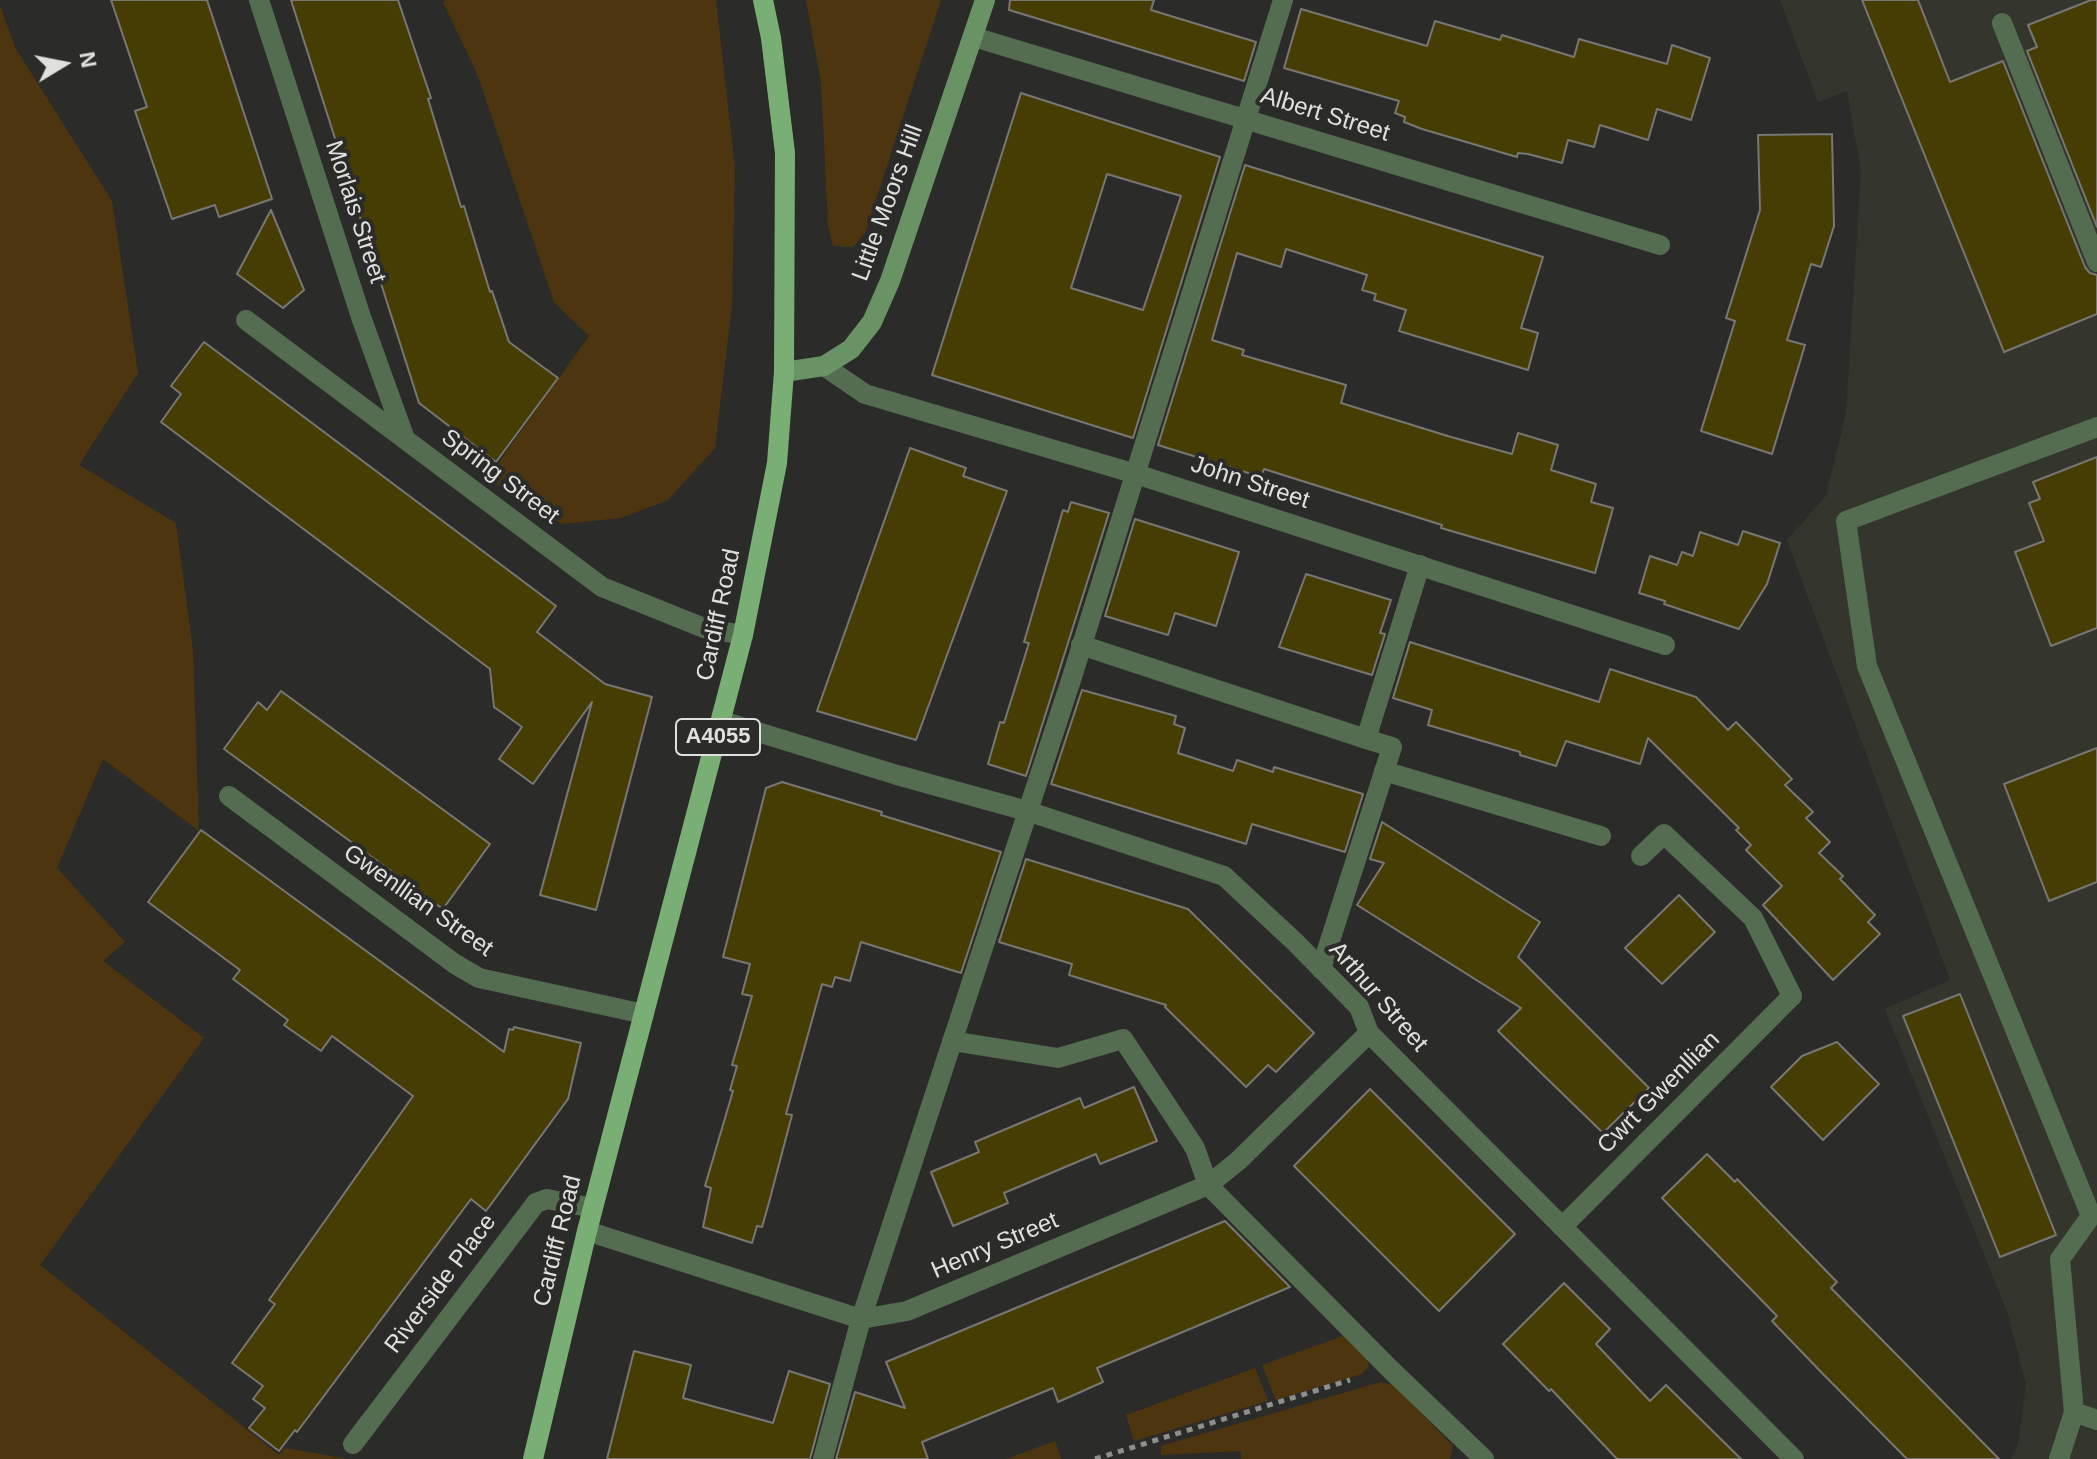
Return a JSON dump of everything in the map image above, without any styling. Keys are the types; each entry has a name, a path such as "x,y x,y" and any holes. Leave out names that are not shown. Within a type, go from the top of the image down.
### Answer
{"main road":[{"name":"Cardiff Road","path":"533,1459 587,1231 722,721 743,635 777,463 784,372 785,153 771,38 763,0"}],"street":[{"name":"Morlais Street","path":"259,0 361,317 405,439"},
{"name":"Little Moors Hill","path":"784,372 824,366 851,349 872,322 890,281 985,0"},
{"path":"823,1459 861,1319 1136,474 1283,0"},
{"path":"2002,23 2097,262"},
{"name":"Albert Street","path":"974,37 1660,245"},
{"name":"Spring Street","path":"246,320 602,587 704,628 743,635"},
{"name":"John Street","path":"824,366 865,394 1136,474 1665,645"},
{"path":"2059,1459 2074,1412 2060,1259 2094,1215 1867,666 1846,521 2097,427"},
{"path":"1366,739 1420,565"},
{"path":"1081,645 1392,747 1321,969"},
{"name":"Arthur Street","path":"722,721 1027,811 1224,876 1359,1007 1369,1033 1794,1459"},
{"path":"1384,771 1601,836"},
{"name":"Gwenllian Street","path":"229,796 455,964 479,978 644,1014"},
{"name":"Cwrt Gwenllian","path":"1562,1227 1792,996 1753,918 1664,834 1641,856"},
{"name":"Henry Street","path":"587,1231 861,1319 907,1311 1208,1185 1238,1161 1369,1033"},
{"path":"952,1041 1058,1058 1123,1039 1195,1148 1208,1185 1484,1459"},
{"name":"Riverside Place","path":"353,1444 536,1203 547,1199 593,1208"},
{"path":"2074,1412 2097,1420"}],"path":[{"path":"1095,1459 1389,1368"}],"shaded area":[{"path":"716,0 735,168 732,304 715,448 668,500 621,518 562,524 487,479 589,336 554,302 478,76 443,2"},
{"path":"806,0 941,0 865,233 853,247 833,246 828,225 821,82"},
{"path":"1780,0 2097,0 2097,1459 2011,1459 2018,1445 2026,1384 2008,1314 1885,1009 1950,980 1787,540 1826,496 1846,414 1861,171 1847,91 1818,102"},
{"path":"0,6 16,49 112,201 138,373 79,465 176,523 193,651 199,831 103,759 57,868 125,942 103,961 204,1038 40,1265 279,1455 285,1448 348,1459 0,1459"},
{"path":"1343,1336 1367,1359 1369,1366 1362,1374 1276,1400 1262,1365"},
{"path":"1255,1368 1268,1401 1134,1441 1126,1415"},
{"path":"1381,1382 1395,1386 1453,1446 1450,1459 1241,1459 1241,1451 1161,1455 1161,1446"},
{"path":"1055,1441 1061,1459 1006,1459"}],"building":[{"path":"111,0 207,0 272,199 219,217 215,205 172,219 135,111 147,107"},
{"path":"291,0 398,0 431,98 428,99 461,207 464,206 509,342 558,378 496,462 419,403"},
{"path":"1010,0 1154,0 1151,10 1256,42 1244,81 1009,10"},
{"path":"1862,0 1918,0 1950,82 2003,61 2085,267 2097,275 2097,314 2004,352"},
{"path":"2097,0 2097,227 2027,51 2037,47 2028,25"},
{"path":"1301,9 1427,46 1435,21 1500,40 1502,35 1574,57 1579,39 1667,64 1672,45 1710,58 1691,120 1657,109 1648,140 1600,125 1594,147 1568,140 1562,163 1528,154 1518,153 1517,157 1422,129 1404,122 1405,117 1395,113 1399,101 1284,68"},
{"path":"1021,93 1220,157 1133,438 932,375","holes":["1107,174 1181,196 1143,310 1071,288"]},
{"path":"1832,134 1834,226 1821,267 1811,264 1787,340 1805,345 1772,454 1701,431 1735,321 1726,318 1760,210 1758,135"},
{"path":"1245,165 1543,257 1521,328 1538,333 1528,370 1399,331 1406,310 1374,300 1376,294 1362,290 1367,275 1286,249 1281,267 1237,253 1212,340 1244,350 1242,355 1346,385 1341,403 1451,437 1512,454 1518,433 1558,445 1551,470 1596,484 1591,502 1613,508 1595,573 1441,528 1442,525 1264,469 1261,477 1158,445"},
{"path":"271,210 304,290 283,308 237,274"},
{"path":"204,342 556,606 537,632 605,684 652,697 596,910 540,895 592,702 533,784 499,759 522,727 494,707 490,669 161,422 181,394 171,386"},
{"path":"910,448 966,468 963,476 1007,491 916,740 817,711"},
{"path":"2097,457 2097,628 2051,646 2015,552 2044,541 2029,503 2040,499 2033,482"},
{"path":"1071,502 1109,513 1026,776 988,764 1029,643 1024,642 1063,510 1068,512"},
{"path":"1135,519 1239,552 1216,626 1175,613 1168,635 1105,616"},
{"path":"1743,531 1780,543 1767,584 1739,629 1639,593 1650,556 1677,565 1682,552 1693,556 1700,532 1738,545"},
{"path":"1306,574 1391,600 1380,633 1385,634 1372,675 1279,647"},
{"path":"1410,642 1599,702 1610,669 1696,697 1728,730 1736,722 1792,779 1785,785 1813,812 1806,818 1830,842 1819,853 1875,915 1868,922 1880,934 1833,980 1763,905 1782,886 1746,850 1751,845 1736,830 1739,828 1648,738 1640,764 1566,741 1556,766 1428,725 1432,710 1393,698"},
{"path":"1082,690 1176,716 1174,724 1185,728 1178,753 1233,771 1237,760 1273,772 1274,767 1363,794 1345,852 1252,824 1246,844 1051,784"},
{"path":"281,691 490,844 443,909 224,749 258,702 267,710"},
{"path":"2097,748 2097,882 2049,901 2004,784"},
{"path":"782,782 1001,852 961,973 861,942 850,981 835,977 832,987 822,984 786,1114 792,1115 768,1206 762,1227 757,1226 752,1243 703,1227 711,1188 705,1186 733,1091 730,1090 737,1066 732,1065 752,996 742,994 750,964 723,957 766,788"},
{"path":"1382,822 1540,922 1518,957 1649,1088 1603,1133 1498,1031 1521,1008 1357,905 1384,863 1370,859"},
{"path":"201,830 504,1052 509,1029 513,1030 514,1027 581,1043 568,1099 486,1211 471,1199 297,1432 295,1430 279,1451 249,1428 265,1408 253,1399 263,1386 232,1363 275,1304 269,1300 413,1096 332,1036 321,1051 284,1025 288,1020 233,979 240,970 148,902"},
{"path":"1026,859 1188,909 1314,1033 1276,1072 1268,1065 1246,1087 1166,1005 1069,975 1072,964 999,942"},
{"path":"1679,895 1715,932 1662,984 1625,948"},
{"path":"1960,994 2056,1235 2000,1257 1903,1016"},
{"path":"1837,1042 1879,1084 1823,1140 1771,1087 1802,1056"},
{"path":"1134,1087 1157,1141 1100,1164 1096,1154 1004,1193 1008,1203 953,1226 931,1172 979,1152 975,1142 1080,1098 1084,1108"},
{"path":"1370,1089 1515,1234 1439,1311 1294,1166"},
{"path":"1707,1154 1735,1182 1737,1179 1837,1282 1831,1288 1999,1459 1907,1459 1772,1321 1777,1316 1662,1198"},
{"path":"1225,1221 1290,1287 1097,1368 1103,1382 1058,1402 1053,1388 922,1442 928,1459 836,1459 855,1392 905,1408 886,1362"},
{"path":"1564,1283 1610,1329 1596,1344 1650,1401 1666,1385 1741,1459 1617,1459 1551,1389 1549,1391 1503,1344"},
{"path":"634,1351 691,1365 683,1398 773,1423 789,1371 830,1384 810,1459 607,1459"}]}
